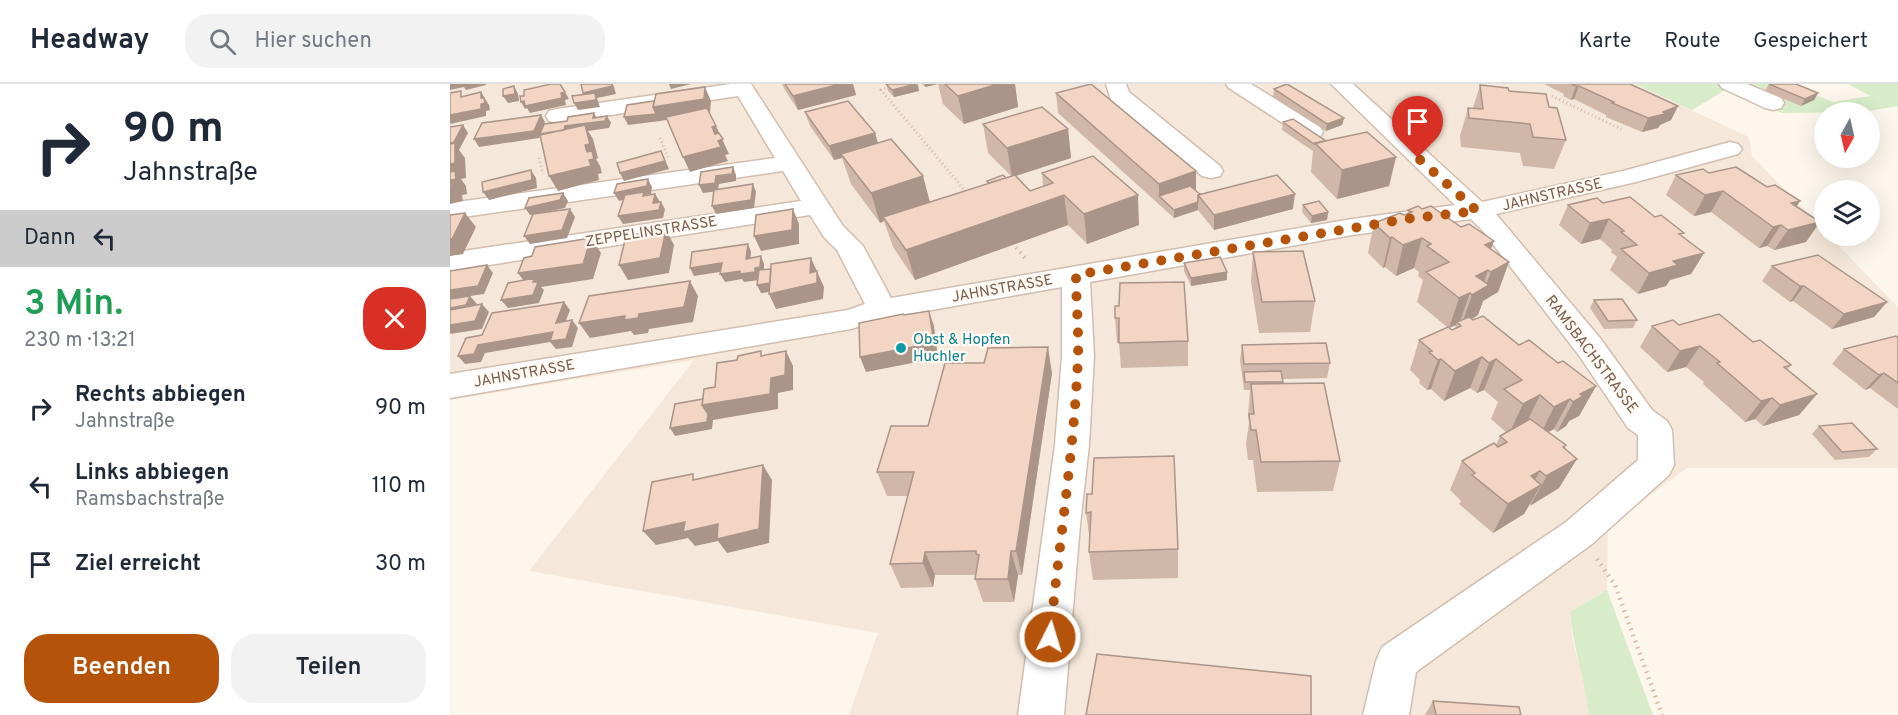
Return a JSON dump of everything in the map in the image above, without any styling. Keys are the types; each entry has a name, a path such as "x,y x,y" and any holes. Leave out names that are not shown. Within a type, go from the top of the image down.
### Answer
{"street":[{"path":"621,84 625,99 741,86"},
{"path":"1116,84 1119,95 1211,171"},
{"path":"1236,84 1312,132"},
{"name":"RAMSBACHSTRASSE","path":"1341,84 1491,224 1589,346 1640,419 1655,430 1656,465 1567,542 1398,661 1386,715"},
{"path":"1729,84 1773,103"},
{"path":"557,116 741,86"},
{"path":"741,86 833,231 849,246 882,309"},
{"path":"1360,136 1389,131"},
{"name":"JAHNSTRASSE","path":"450,386 851,319 882,309 1060,278 1424,216 1477,211 1627,177 1730,149"},
{"path":"450,212 790,163"},
{"name":"ZEPPELINSTRASSE","path":"450,262 817,206"},
{"path":"1041,715 1061,525 1072,445 1078,356 1060,278"}],"path":[{"path":"892,87 881,90 967,193"},
{"path":"1552,96 1623,130"},
{"path":"1006,237 1060,278"},
{"path":"1567,542 1615,585 1662,715"}],"shaded area":[{"path":"450,84 1635,84 1749,137 1752,156 1814,220 1814,246 1839,246 1898,307 1898,468 1687,468 1608,527 1607,590 1570,612 1573,643 1586,687 1589,715 849,715 878,633 529,571 694,360 450,400"}],"green space":[{"path":"1635,84 1788,84 1833,102 1814,102 1814,113 1782,113 1727,89 1692,110"},
{"path":"1848,84 1898,84 1898,106 1880,109 1880,102 1833,102 1870,96"},
{"path":"1607,590 1653,715 1589,715 1570,612"}],"building":[{"path":"560,84 565,92 561,93 562,98 525,106 524,101 521,102 520,96 524,96 524,90"},
{"path":"581,84 612,84 612,86 583,93"},
{"path":"785,84 840,84 793,96"},
{"path":"886,84 916,84 892,90"},
{"path":"945,84 998,84 958,96"},
{"path":"1091,84 1196,171 1159,184 1056,93"},
{"path":"1287,84 1344,118 1327,124 1274,89"},
{"path":"1571,84 1630,84 1678,106 1663,112 1665,114 1648,118"},
{"path":"1769,84 1796,84 1818,93 1805,99"},
{"path":"1480,85 1508,88 1509,91 1546,94 1549,107 1557,108 1566,140 1533,137 1530,124 1469,118 1468,108 1483,109"},
{"path":"514,86 515,94 503,96 503,89"},
{"path":"705,87 704,99 653,107 656,94"},
{"path":"461,91 461,97 481,92 481,98 484,98 485,103 481,104 481,109 450,115 450,93"},
{"path":"595,93 596,100 574,103 572,96"},
{"path":"654,101 653,107 656,114 624,117 627,105"},
{"path":"848,101 875,133 829,146 805,112"},
{"path":"1042,107 1068,129 1007,148 983,124"},
{"path":"707,108 716,126 712,127 715,134 719,133 723,139 718,141 721,147 683,157 666,117"},
{"path":"594,113 593,118 607,116 605,121 565,126 564,130 540,134 544,124 567,121 568,117"},
{"path":"541,115 534,131 474,139 482,123"},
{"path":"1293,119 1326,141 1314,144 1283,122"},
{"path":"463,125 454,142 450,143 450,127"},
{"path":"585,125 590,144 585,145 587,152 592,151 594,159 589,160 591,166 549,176 540,135"},
{"path":"1367,132 1396,157 1342,170 1315,143"},
{"path":"891,139 923,176 871,193 841,154"},
{"path":"455,143 455,163 450,164 450,144"},
{"path":"661,151 665,161 620,173 617,163"},
{"path":"1093,156 1138,195 1084,214 1064,195 906,250 883,217 1015,175 1030,191 1053,183 1042,173"},
{"path":"733,167 732,174 716,176 715,183 699,185 701,172"},
{"path":"1736,167 1767,187 1775,185 1800,201 1791,203 1814,218 1814,224 1788,230 1781,225 1773,227 1723,191 1705,195 1676,175 1703,169 1709,173"},
{"path":"531,170 532,180 483,192 482,182"},
{"path":"455,171 456,179 451,180 452,186 450,187 450,172"},
{"path":"1003,175 1006,178 989,183 987,181"},
{"path":"1277,175 1295,194 1214,215 1198,195"},
{"path":"648,179 647,186 614,193 617,184"},
{"path":"753,184 751,200 712,206 714,190"},
{"path":"1190,186 1200,194 1198,202 1174,210 1159,196"},
{"path":"644,192 643,196 655,194 653,203 661,202 659,210 618,216 625,195"},
{"path":"563,193 560,200 525,208 529,198"},
{"path":"1630,197 1655,217 1661,215 1684,233 1679,234 1704,253 1673,261 1678,265 1649,273 1621,249 1637,245 1621,232 1624,231 1609,219 1590,223 1568,205 1597,198 1603,203"},
{"path":"1319,201 1328,212 1312,216 1303,205"},
{"path":"1418,206 1422,209 1431,206 1461,227 1469,224 1494,241 1485,245 1509,262 1491,272 1488,270 1476,276 1489,285 1472,295 1470,293 1459,298 1426,272 1449,262 1427,246 1431,244 1422,238 1403,245 1392,237 1390,238 1374,223 1400,213 1404,215 1412,212 1408,210"},
{"path":"570,209 562,230 524,236 533,214"},
{"path":"793,209 792,230 754,236 756,215"},
{"path":"465,213 452,239 450,239 450,215"},
{"path":"666,230 660,258 619,265 626,236"},
{"path":"591,238 583,264 518,273 524,258 532,256 535,247"},
{"path":"748,244 746,259 761,256 760,267 755,268 755,272 740,274 740,271 720,274 722,263 690,268 692,252"},
{"path":"1303,251 1315,301 1262,302 1253,252"},
{"path":"1818,255 1887,302 1844,314 1772,266"},
{"path":"1220,257 1227,272 1191,278 1184,263"},
{"path":"811,258 810,273 817,271 817,283 769,294 771,264"},
{"path":"487,265 478,286 450,290 450,271"},
{"path":"771,269 770,283 757,285 759,270"},
{"path":"535,278 533,282 538,282 533,295 501,300 508,283"},
{"path":"690,281 684,307 639,314 638,318 624,320 625,316 579,323 589,296"},
{"path":"1184,282 1188,341 1119,343 1119,318 1115,318 1115,306 1119,306 1120,283"},
{"path":"470,296 466,305 450,308 450,299"},
{"path":"1622,299 1637,320 1608,321 1594,300"},
{"path":"564,302 556,323 572,320 566,339 550,341 553,332 478,345 474,354 458,356 466,338 482,335 492,313"},
{"path":"482,304 475,321 450,325 450,310"},
{"path":"929,311 934,343 860,357 859,323"},
{"path":"1719,314 1753,342 1760,340 1791,365 1784,367 1817,394 1780,405 1772,398 1761,401 1700,346 1680,351 1652,326 1673,320 1679,325"},
{"path":"1483,316 1519,345 1529,340 1558,363 1563,361 1596,386 1580,394 1583,396 1573,402 1570,399 1554,407 1540,395 1523,404 1504,389 1522,380 1496,359 1489,363 1482,357 1455,371 1441,359 1438,360 1429,352 1432,351 1419,340 1448,327 1452,330 1461,326 1457,322 1469,317 1473,320"},
{"path":"1896,336 1898,338 1898,383 1884,373 1879,375 1844,349"},
{"path":"1326,343 1330,363 1244,364 1242,345"},
{"path":"1048,347 1016,551 1011,551 1008,579 975,579 979,555 976,551 925,552 923,563 890,564 914,472 877,472 891,426 928,426 945,363 984,363 988,348"},
{"path":"761,351 761,356 786,351 785,375 771,378 770,394 702,405 704,389 715,387 717,363 737,360 738,356"},
{"path":"1281,371 1283,382 1245,382 1244,372"},
{"path":"1324,383 1340,461 1261,462 1256,430 1251,430 1249,414 1254,414 1251,384"},
{"path":"703,399 702,405 708,414 707,422 670,428 675,404"},
{"path":"1530,419 1566,445 1563,447 1577,459 1546,476 1540,471 1531,476 1541,485 1508,504 1472,475 1475,473 1462,461 1494,443 1498,447 1507,442 1500,436"},
{"path":"1852,423 1877,449 1842,452 1819,426"},
{"path":"1174,456 1178,549 1089,552 1091,512 1086,513 1087,494 1092,494 1094,458"},
{"path":"763,465 759,529 717,539 718,524 683,532 685,522 643,531 652,482 693,474 693,480"},
{"path":"1097,654 1311,676 1311,715 1086,715"},
{"path":"1433,701 1519,707 1521,715 1436,715"}],"place":[{"name":"Obst & Hopfen Huchler","path":"901,348"}],"route":[{"path":"1050,637 1061,525 1072,445 1078,356 1076,275 1424,216 1477,211 1418,158"}]}
